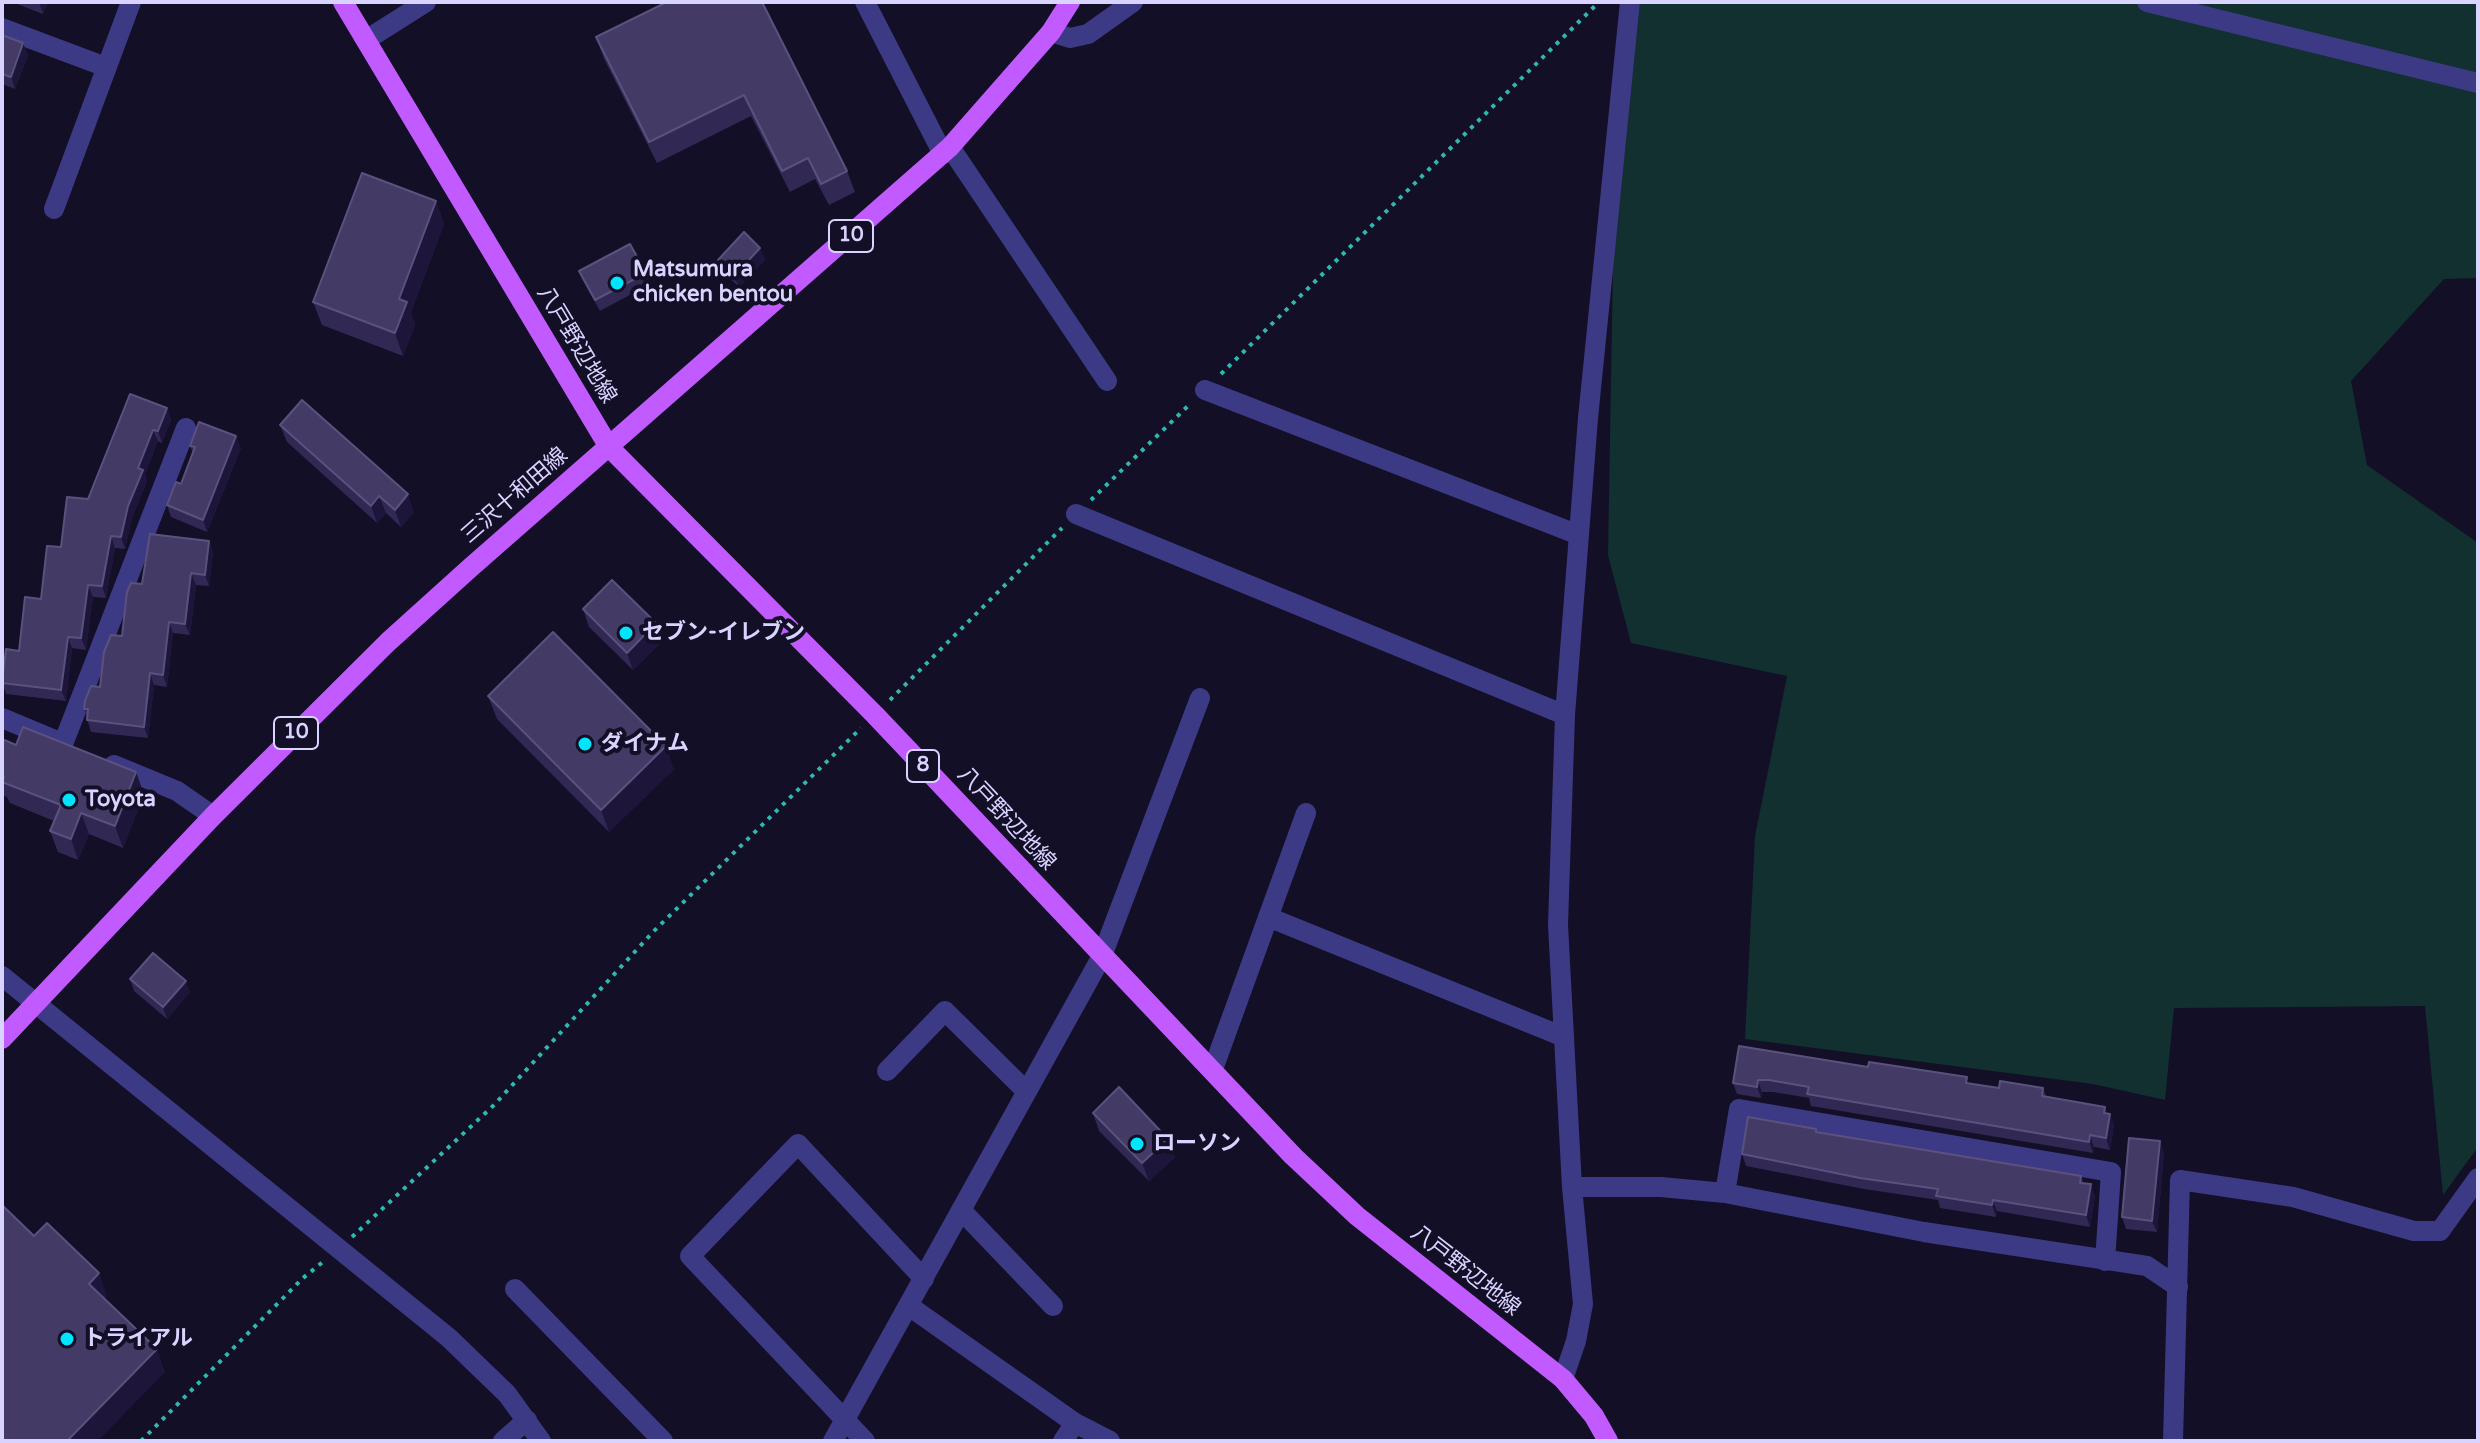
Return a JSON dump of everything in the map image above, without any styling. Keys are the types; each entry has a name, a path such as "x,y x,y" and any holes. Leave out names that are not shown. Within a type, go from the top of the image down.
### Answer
{"main road":[{"name":"八戸野辺地線","path":"343,2 609,447 875,715 1293,1156 1357,1216 1563,1379 1594,1416 1608,1441"},
{"name":"三沢十和田線","path":"2,1039 213,816 388,642 946,151 1051,32 1070,2"}],"street":[{"path":"54,209 131,2"},
{"path":"366,40 426,2"},
{"path":"865,2 946,151 1107,381"},
{"path":"1051,32 1070,38 1088,34 1133,2"},
{"path":"1563,1379 1576,1341 1583,1304 1572,1187 1558,925 1565,715 1590,403 1630,2"},
{"path":"2147,2 2478,83"},
{"path":"2,28 106,67"},
{"path":"1205,390 1579,535"},
{"path":"77,750 186,428"},
{"path":"1076,514 1565,715"},
{"path":"833,1441 1102,956 1200,698"},
{"path":"2,718 177,791 213,816"},
{"path":"1213,1069 1306,813"},
{"path":"1268,917 1564,1037"},
{"path":"2,976 449,1338 507,1394 541,1441"},
{"path":"887,1071 945,1011 1026,1091"},
{"path":"1725,1193 1739,1109 2111,1172 2105,1261"},
{"path":"865,1441 690,1256 798,1144 924,1279"},
{"path":"2173,1441 2180,1180 2293,1197 2414,1231 2440,1231 2478,1178"},
{"path":"1572,1187 1661,1187 1725,1193 1924,1232 2147,1266 2178,1287"},
{"path":"961,1210 1053,1306"},
{"path":"515,1289 663,1441"},
{"path":"909,1306 1075,1423 1110,1441"},
{"path":"503,1441 527,1420"},
{"path":"1063,1441 1075,1423"}],"path":[{"path":"141,1441 303,1278 340,1249 494,1105 653,932 1599,2"}],"green space":[{"path":"1640,2 2478,2 2478,278 2444,279 2351,381 2367,465 2478,543 2478,1147 2443,1195 2425,1006 2174,1008 2165,1100 2093,1084 1745,1039 1755,836 1787,676 1631,643 1608,555 1613,264"}],"building":[{"path":"667,2 762,2 847,171 821,184 808,158 782,171 744,95 649,142 596,37"},
{"path":"2,35 23,43 11,77 2,74"},
{"path":"362,173 436,201 399,299 407,302 395,333 313,302"},
{"path":"744,232 760,248 734,276 718,260"},
{"name":"Matsumura chicken bentou","path":"630,244 646,273 595,300 579,271"},
{"path":"130,394 167,408 158,431 153,430 138,468 143,470 128,506 121,537 111,536 102,586 88,585 81,638 68,637 61,690 2,683 6,649 19,651 25,597 41,599 47,546 61,547 67,497 88,499"},
{"path":"302,400 408,494 395,510 379,496 371,506 280,425"},
{"path":"199,422 236,436 203,520 167,505 176,482 181,484 195,447 190,446"},
{"path":"150,534 209,541 205,575 191,573 185,624 169,622 163,675 150,673 144,727 87,720 85,701 91,686 100,687 104,652 111,635 122,636 127,592 131,583 142,584"},
{"path":"612,580 656,623 627,653 583,609"},
{"name":"ダイナム","path":"553,632 666,746 601,810 488,696"},
{"path":"23,727 136,772 115,826 81,813 71,839 50,831 61,805 2,782 2,739 16,745"},
{"path":"153,953 186,981 163,1007 130,979"},
{"path":"1739,1046 1868,1067 1869,1062 1967,1077 1966,1083 1999,1088 2000,1081 2043,1088 2042,1096 2105,1107 2104,1113 2110,1114 2106,1138 2090,1135 2089,1142 1807,1094 1809,1087 1769,1080 1758,1080 1757,1087 1733,1083"},
{"path":"1119,1087 1168,1139 1142,1163 1093,1113"},
{"path":"1748,1117 1816,1129 1816,1132 2081,1176 2080,1183 2091,1184 2086,1215 1993,1200 1992,1205 1936,1196 1938,1189 1860,1178 1742,1154"},
{"path":"2129,1138 2160,1141 2152,1221 2122,1217"},
{"name":"トライアル","path":"2,1205 34,1236 47,1223 99,1273 89,1284 157,1349 67,1441 2,1441"}],"place":[{"name":"Matsumura chicken bentou","path":"617,283"},
{"name":"セブン-イレブン","path":"626,633"},
{"name":"ダイナム","path":"585,744"},
{"name":"Toyota","path":"69,800"},
{"name":"ローソン","path":"1137,1144"},
{"name":"トライアル","path":"67,1339"}]}
